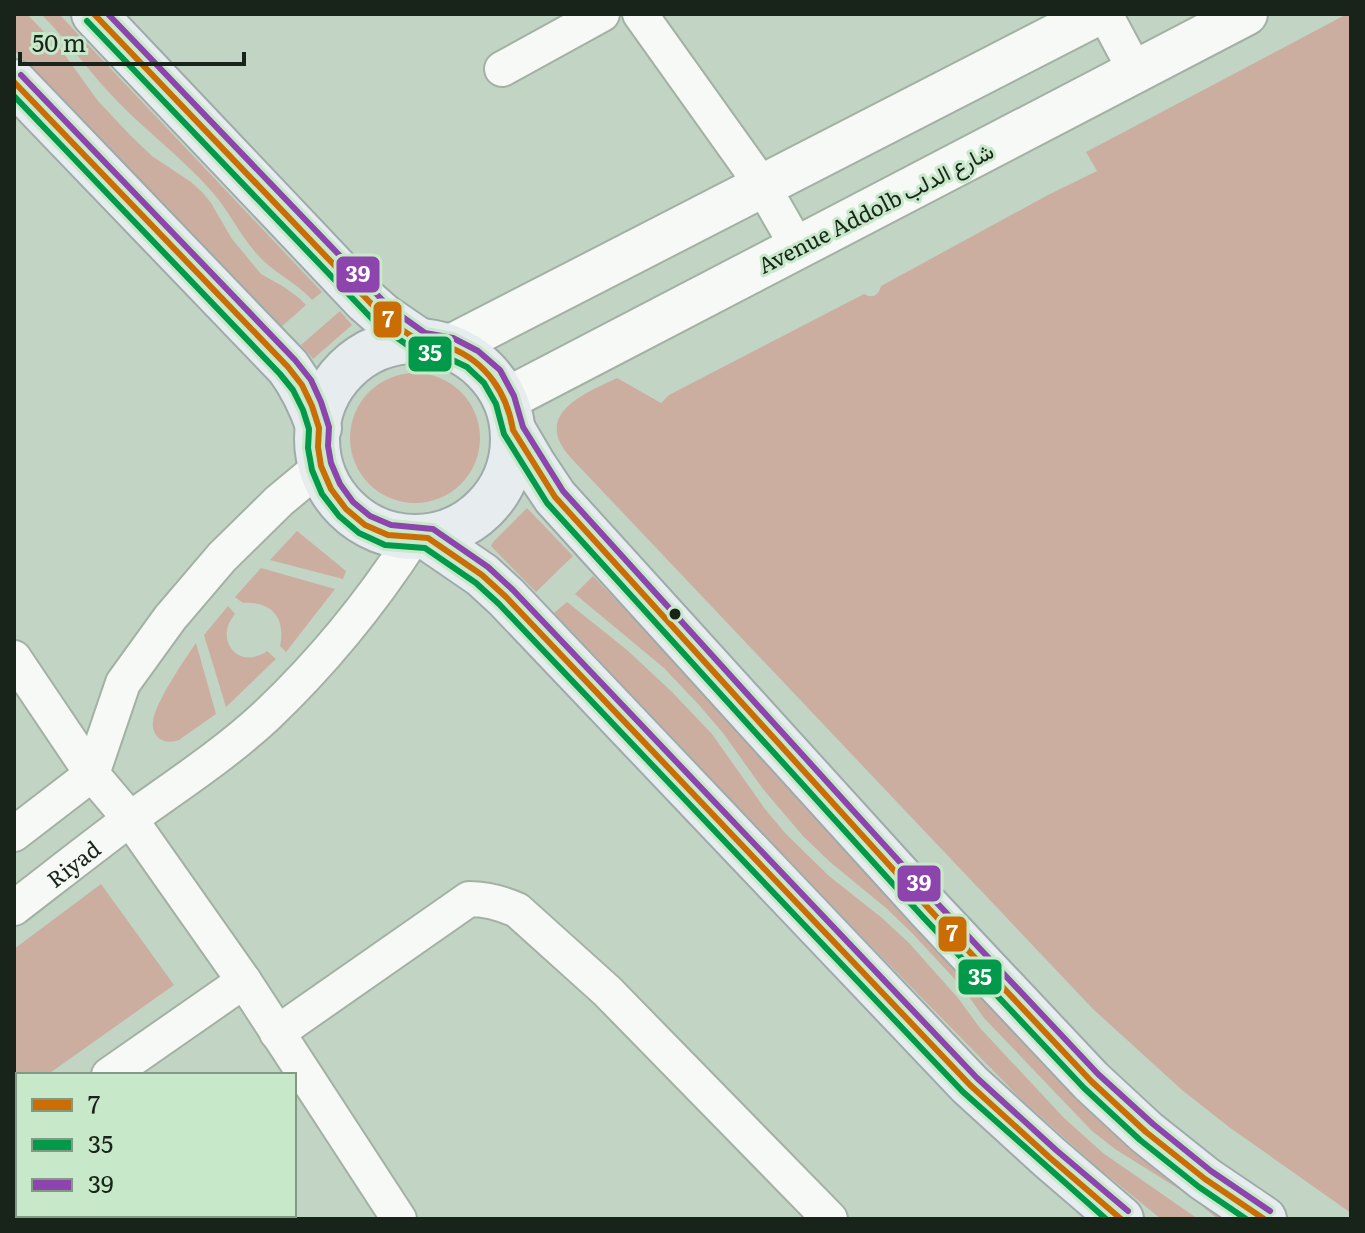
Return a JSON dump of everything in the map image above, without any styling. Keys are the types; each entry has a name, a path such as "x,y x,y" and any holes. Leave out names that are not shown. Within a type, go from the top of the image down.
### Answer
{"main road":[{"path":"106,18 366,301 383,316 435,344 473,359 492,377 533,464 555,497 930,910 1091,1081 1146,1132 1205,1179 1264,1219"},
{"path":"14,82 288,367 302,385 331,489 346,509 365,525 388,535 420,538 452,531 473,518 491,500 504,479 509,415"},
{"path":"320,447 324,404 335,381 352,363 373,350 396,342 435,344"},
{"path":"420,538 473,569 506,597 970,1085 1121,1219"}],"street":[{"path":"502,69 602,14"},
{"path":"640,14 762,185 797,246"},
{"path":"435,344 762,185 1097,14"},
{"path":"1105,14 1136,72"},
{"name":"Avenue Addolb شارع الدلب","path":"509,415 797,246 1246,14"},
{"path":"14,834 92,774 123,683 170,618 222,557 279,501 320,447"},
{"path":"130,819 200,771 265,717 324,657 420,538"},
{"path":"14,658 92,774 130,819 244,981 399,1219"},
{"name":"Riyad","path":"14,908 130,819"},
{"path":"277,1033 469,899 499,902 517,910 607,991 830,1219"},
{"path":"112,1073 244,981"}],"shaded area":[{"path":"14,14 27,14 62,51 98,101 130,135 152,156 203,193 232,239 261,274 306,305 281,327 14,50"},
{"path":"41,14 59,14 322,292 312,300 263,260 214,194 117,101"},
{"path":"1351,14 1351,1213 1182,1090 1093,1009 571,458 560,443 557,429 559,418 577,399 617,378 661,403 669,395 864,294 875,295 881,286 1097,171 1086,152"},
{"path":"340,311 352,325 313,359 301,345"},
{"path":"415,373 440,378 461,392 475,413 480,438 475,463 461,484 440,498 415,503 390,498 369,484 355,463 350,438 355,413 369,392 390,378"},
{"path":"527,508 573,556 536,592 491,546"},
{"path":"297,531 346,571 343,579 270,560"},
{"path":"261,568 335,589 286,652 280,646 281,627 275,613 262,605 243,603 235,597"},
{"path":"593,576 902,901 1241,1219 1218,1219 1187,1194 1092,1131 984,1018 962,987 912,933 803,836 763,789 723,733 664,668 575,594"},
{"path":"567,602 627,650 671,691 712,734 785,833 829,876 909,943 980,1028 1064,1118 1103,1153 1198,1219 1161,1219 1023,1101 554,613"},
{"path":"228,606 235,614 227,634 232,650 247,657 267,651 276,659 226,707 204,635"},
{"path":"196,643 216,714 179,740 165,741 154,732 155,714"},
{"path":"101,884 174,985 50,1073 16,1073 14,1099 14,949"}],"transit line":[{"name":"7","path":"94,14 383,316 415,339 451,348 484,370 500,391 513,430 555,497 930,910 1091,1081 1146,1132 1205,1179 1264,1219"},
{"name":"39","path":"108,14 390,308 425,333 453,338 478,351 500,370 514,396 523,427 563,491 937,903 1098,1074 1211,1171 1270,1211"},
{"name":"35","path":"87,21 377,324 416,351 446,357 467,367 484,383 496,404 504,434 547,503 923,917 1084,1088 1140,1140 1199,1187 1246,1219"},
{"name":"39","path":"21,75 311,380 329,427 331,463 340,484 353,502 370,516 391,525 433,529 488,567 977,1078 1128,1211"},
{"name":"7","path":"14,82 302,385 319,428 321,466 331,489 346,509 365,525 388,535 428,538 482,575 970,1085 1121,1219"},
{"name":"35","path":"14,96 293,390 309,429 312,470 322,494 339,516 359,533 385,545 425,548 476,583 499,604 963,1092 1106,1219"}]}
